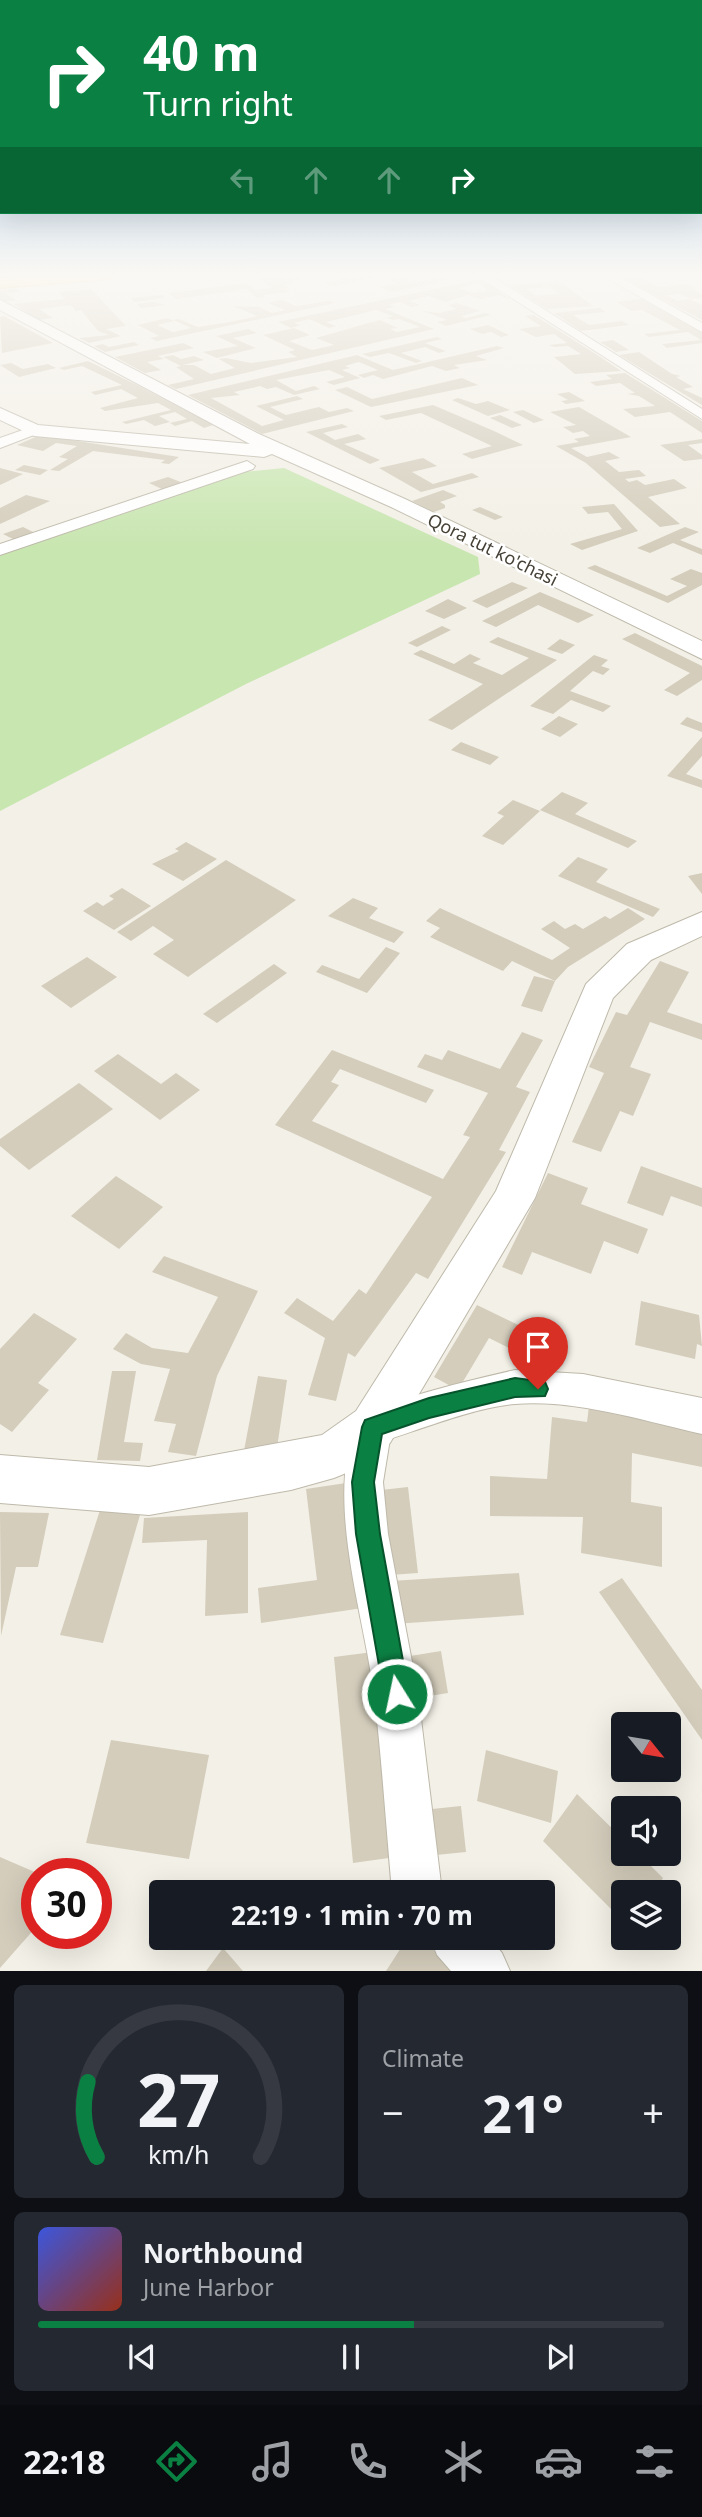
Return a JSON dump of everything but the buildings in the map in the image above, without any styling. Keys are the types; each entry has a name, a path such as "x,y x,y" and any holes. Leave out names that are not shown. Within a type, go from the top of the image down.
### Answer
{"street":[{"name":"Qora tut ko'chasi","path":"114,366 282,452 398,503 702,651"},
{"path":"625,366 702,415"},
{"path":"0,413 34,430 282,452"},
{"path":"0,443 34,430"},
{"path":"0,550 247,466"},
{"path":"416,1880 397,1694 368,1534 364,1495 363,1482 373,1427 514,1198 598,993 639,952 702,923"},
{"path":"0,1479 149,1491 290,1466 334,1455 373,1427 429,1408 515,1387 583,1391 702,1416"},
{"path":"465,1950 484,1971"}],"green space":[{"path":"284,468 478,557 480,574 246,684 0,811 0,553 243,472"}],"route":[{"path":"397,1694 368,1534 363,1482 373,1427 429,1408 515,1387 538,1389"}]}
